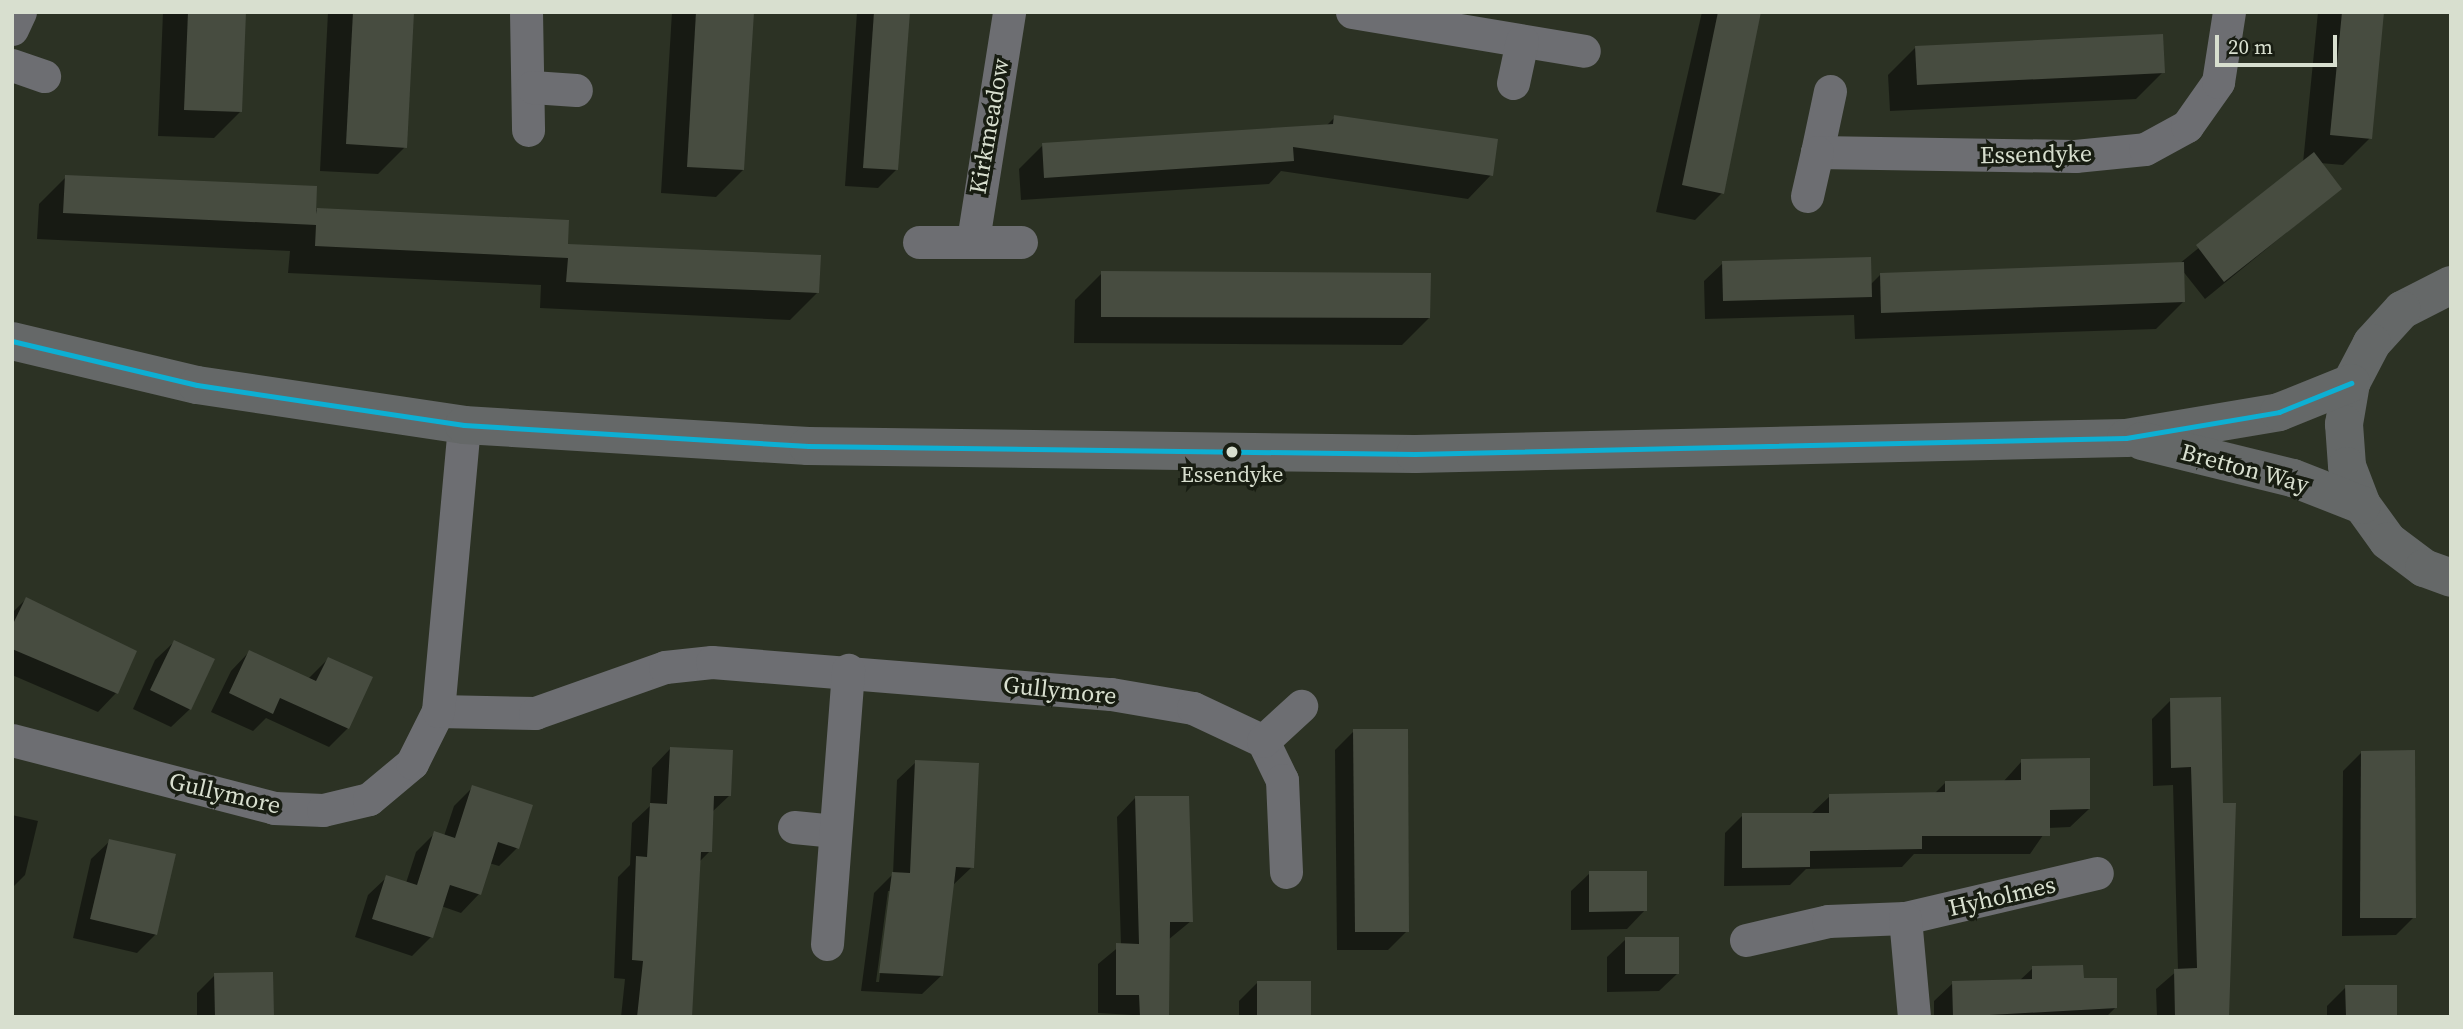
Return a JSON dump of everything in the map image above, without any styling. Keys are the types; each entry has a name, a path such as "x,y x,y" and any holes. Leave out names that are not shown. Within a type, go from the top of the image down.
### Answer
{"street":[{"path":"12,29 20,12"},
{"path":"526,12 532,87 528,130"},
{"name":"Kirkmeadow","path":"974,240 1009,12"},
{"path":"1352,12 1584,51"},
{"name":"Essendyke","path":"1817,152 2075,156 2145,149 2187,126 2218,82 2229,12"},
{"path":"1513,83 1522,41"},
{"path":"12,65 44,76"},
{"path":"532,87 576,90"},
{"path":"1807,196 1830,91"},
{"path":"919,242 1020,242"},
{"path":"2447,279 2402,310 2372,343 2351,383 2346,452 2362,505 2388,541 2451,578"},
{"name":"Bretton Way","path":"12,341 198,385 464,425 808,446 1415,454 2126,438 2279,412 2351,383"},
{"name":"Gullymore","path":"12,740 274,808 323,810 369,799 412,763 438,711 464,425"},
{"name":"Bretton Way","path":"2126,438 2292,478 2362,505"},
{"name":"Gullymore","path":"438,711 535,713 665,667 712,662 848,670 1111,694 1193,708 1263,741"},
{"path":"827,944 848,670"},
{"path":"1286,872 1282,780 1263,741 1301,706"},
{"path":"794,827 835,831"},
{"name":"Hyholmes","path":"1746,940 1828,921 1905,918 2097,873"},
{"path":"1905,918 1914,1017"}],"building":[{"path":"188,12 246,12 242,112 184,110"},
{"path":"353,12 414,12 407,148 346,144"},
{"path":"696,12 754,12 744,170 687,167"},
{"path":"874,12 910,12 898,170 863,168"},
{"path":"1718,12 1761,12 1724,194 1682,185"},
{"path":"2342,12 2384,12 2372,139 2330,135"},
{"path":"2163,34 2165,73 1917,85 1915,46"},
{"path":"1334,115 1498,139 1493,176 1293,147 1294,161 1044,178 1042,143 1333,124"},
{"path":"2314,152 2342,189 2224,282 2196,245"},
{"path":"65,175 317,186 316,214 317,208 569,220 568,244 821,255 819,293 566,282 568,258 315,246 316,225 63,213"},
{"path":"1871,257 1872,297 1723,301 1722,261"},
{"path":"2184,262 2185,302 1881,313 1880,273"},
{"path":"1101,271 1431,273 1430,318 1101,317"},
{"path":"26,597 137,651 118,694 12,649 12,626"},
{"path":"174,640 215,659 191,710 150,690"},
{"path":"249,650 316,681 328,657 373,677 349,729 280,698 273,714 229,693"},
{"path":"2221,697 2223,803 2236,803 2229,1017 2175,1017 2174,969 2197,968 2191,767 2171,768 2170,698"},
{"path":"1353,729 1408,729 1409,932 1355,932"},
{"path":"670,747 733,750 731,796 714,796 712,852 701,852 692,1017 637,1017 643,961 632,960 636,856 647,857 650,803 667,804"},
{"path":"2415,750 2416,918 2360,918 2361,751"},
{"path":"2090,758 2090,809 2050,810 2050,836 1922,836 1922,849 1810,851 1810,867 1742,868 1742,813 1829,813 1829,794 1945,792 1945,781 2021,780 2021,759"},
{"path":"915,760 979,763 974,868 956,867 943,976 879,973 892,872 910,873"},
{"path":"472,785 533,805 519,849 498,842 481,895 450,885 433,938 372,919 386,875 417,885 434,831 455,838"},
{"path":"1135,796 1189,796 1193,922 1170,922 1169,1017 1140,1017 1139,995 1116,995 1116,943 1139,944"},
{"path":"109,839 176,854 157,935 90,919"},
{"path":"1589,871 1647,871 1647,911 1589,912"},
{"path":"1625,937 1679,937 1679,974 1625,974"},
{"path":"2083,965 2084,978 2117,978 2117,1008 1953,1017 1952,981 2032,979 2032,966"},
{"path":"273,972 274,1017 215,1017 214,973"},
{"path":"1257,981 1311,981 1311,1017 1257,1017"},
{"path":"2345,985 2397,985 2397,1017 2346,1017"}],"transit line":[{"path":"12,341 197,385 464,425 808,446 1415,454 2126,438 2279,412 2351,383"}],"place":[{"name":"Essendyke","path":"1232,452"}]}
